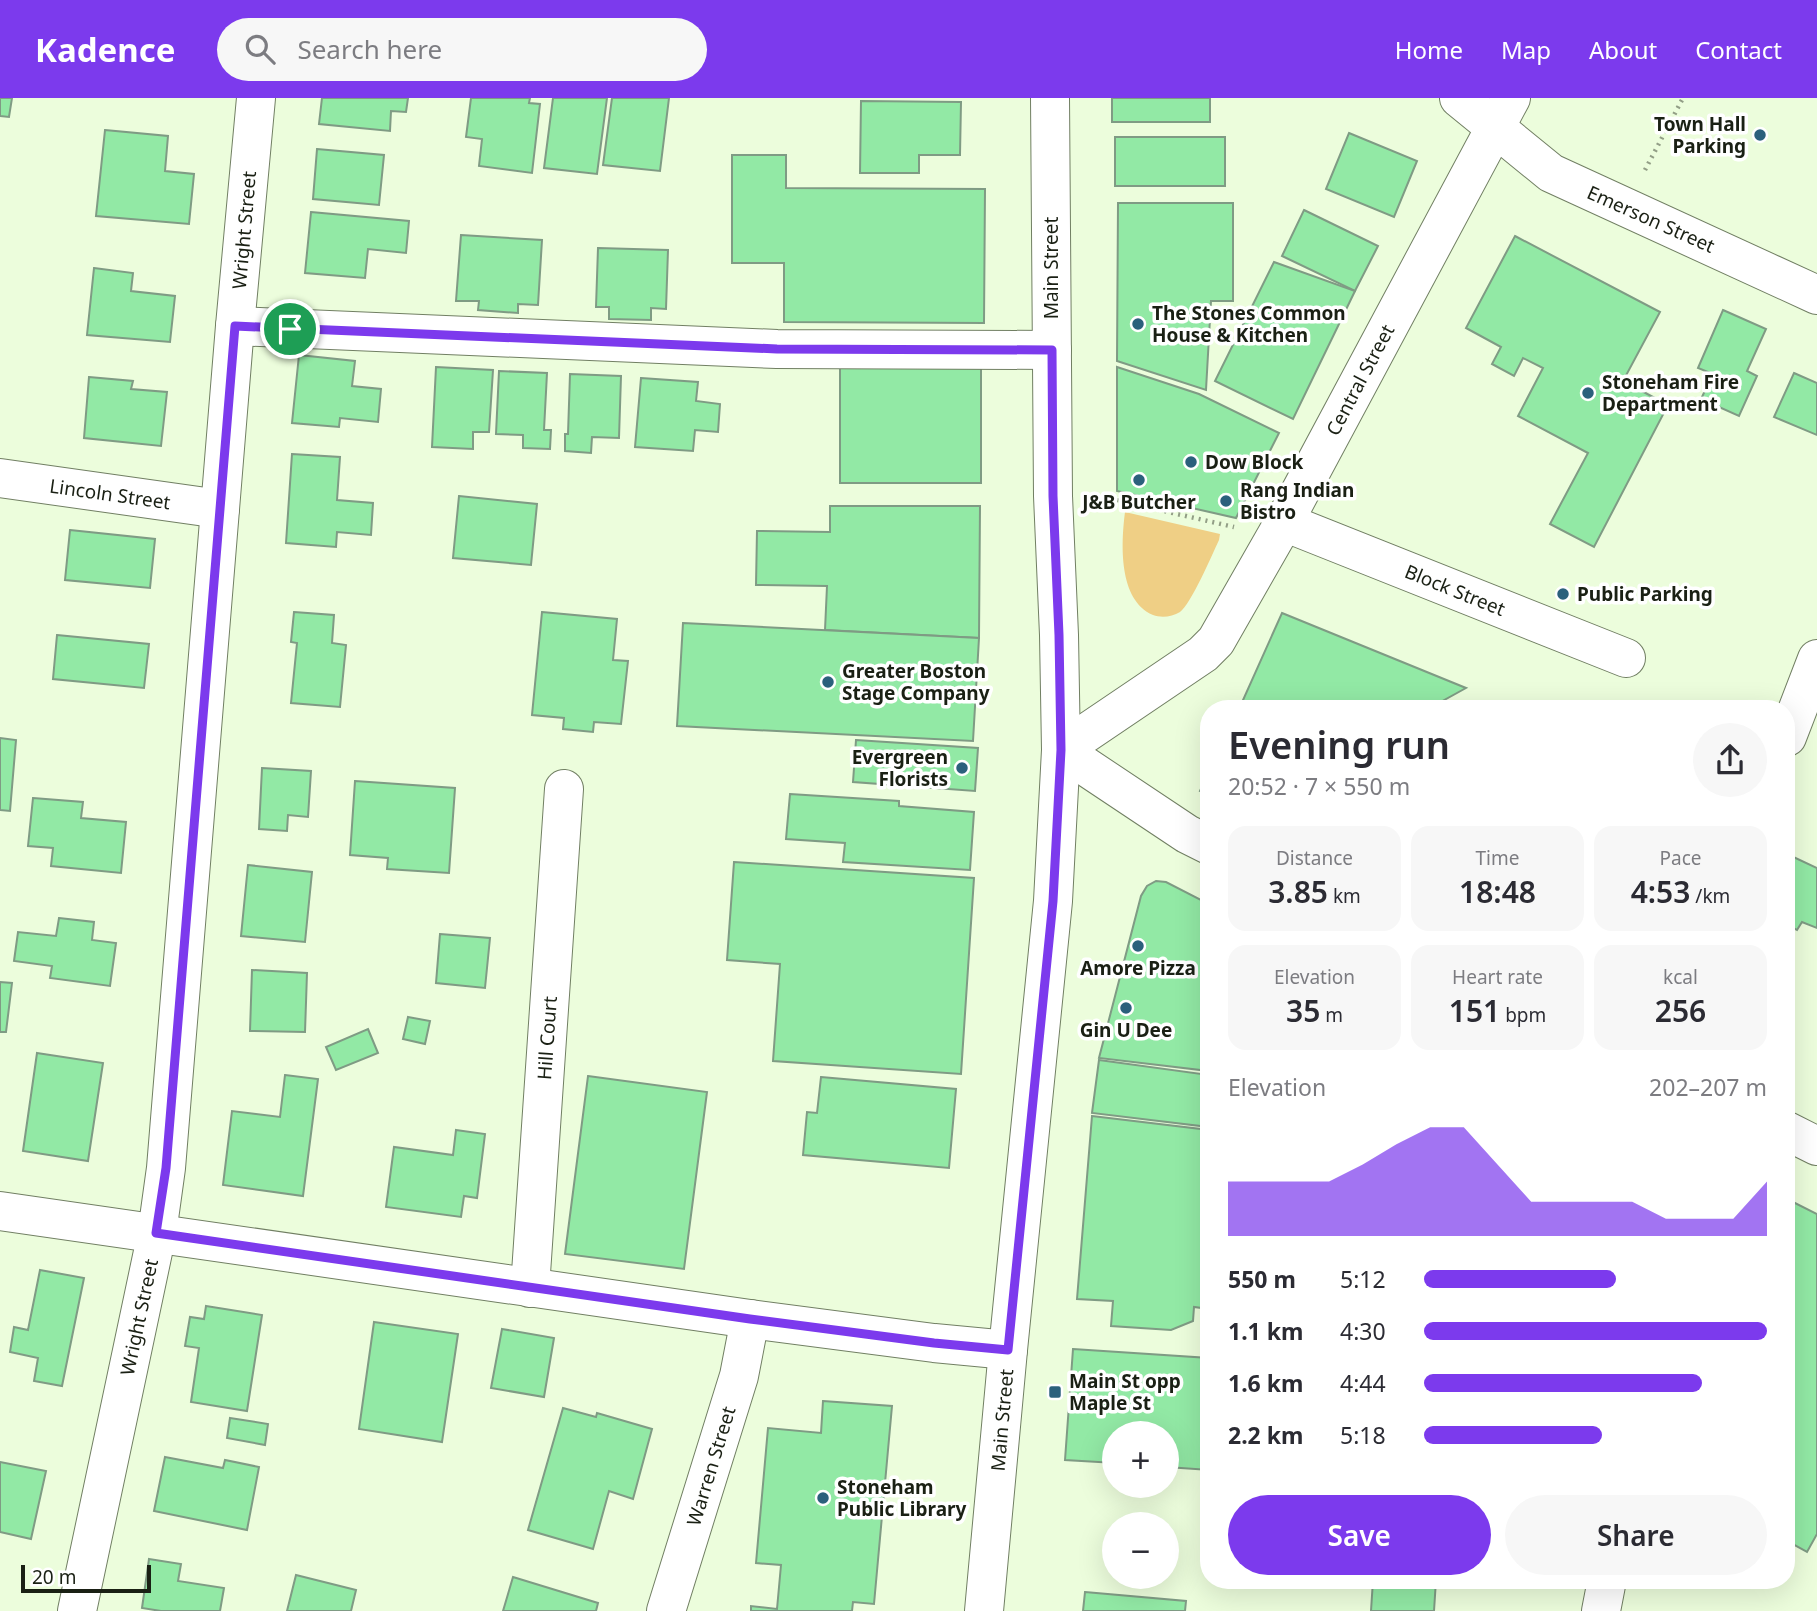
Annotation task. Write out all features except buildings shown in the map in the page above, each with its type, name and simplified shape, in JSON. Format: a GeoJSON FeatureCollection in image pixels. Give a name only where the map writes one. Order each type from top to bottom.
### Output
{"type":"FeatureCollection","features":[{"type":"Feature","properties":{"kind":"street","name":"Wright Street"},"geometry":{"type":"LineString","coordinates":[[77,1611],[156,1233],[167,1155],[256,98]]}},
{"type":"Feature","properties":{"kind":"street","name":"Main Street"},"geometry":{"type":"LineString","coordinates":[[984,1611],[1053,901],[1061,750],[1053,496],[1050,98]]}},
{"type":"Feature","properties":{"kind":"street","name":"Emerson Street"},"geometry":{"type":"LineString","coordinates":[[1459,98],[1503,113],[1551,173],[1817,295]]}},
{"type":"Feature","properties":{"kind":"street","name":"Central Street"},"geometry":{"type":"LineString","coordinates":[[1061,750],[1210,648],[1219,637],[1284,522],[1503,113]]}},
{"type":"Feature","properties":{"kind":"street"},"geometry":{"type":"LineString","coordinates":[[235,326],[777,349],[1052,350]]}},
{"type":"Feature","properties":{"kind":"street","name":"Lincoln Street"},"geometry":{"type":"LineString","coordinates":[[0,478],[220,509]]}},
{"type":"Feature","properties":{"kind":"street","name":"Block Street"},"geometry":{"type":"LineString","coordinates":[[1284,522],[1626,658]]}},
{"type":"Feature","properties":{"kind":"street"},"geometry":{"type":"LineString","coordinates":[[1795,716],[1817,659]]}},
{"type":"Feature","properties":{"kind":"street"},"geometry":{"type":"LineString","coordinates":[[1061,750],[1200,840]]}},
{"type":"Feature","properties":{"kind":"street","name":"Hill Court"},"geometry":{"type":"LineString","coordinates":[[530,1288],[564,789]]}},
{"type":"Feature","properties":{"kind":"street"},"geometry":{"type":"LineString","coordinates":[[1795,1135],[1817,1146]]}},
{"type":"Feature","properties":{"kind":"street"},"geometry":{"type":"LineString","coordinates":[[0,1212],[750,1319],[1008,1350]]}},
{"type":"Feature","properties":{"kind":"street","name":"Warren Street"},"geometry":{"type":"LineString","coordinates":[[666,1611],[738,1376],[750,1319]]}},
{"type":"Feature","properties":{"kind":"street"},"geometry":{"type":"LineString","coordinates":[[1601,1611],[1605,1589]]}},
{"type":"Feature","properties":{"kind":"path"},"geometry":{"type":"LineString","coordinates":[[1626,208],[1683,98]]}},
{"type":"Feature","properties":{"kind":"path"},"geometry":{"type":"LineString","coordinates":[[1053,496],[1107,498],[1233,527],[1284,522]]}},
{"type":"Feature","properties":{"kind":"shaded area"},"geometry":{"type":"Polygon","coordinates":[[[1125,512],[1220,534],[1195,590],[1185,607],[1177,614],[1166,617],[1153,615],[1142,608],[1133,597],[1124,570],[1125,512]]]}},
{"type":"Feature","properties":{"kind":"place","name":"Town Hall Parking"},"geometry":{"type":"Point","coordinates":[1760,135]}},
{"type":"Feature","properties":{"kind":"place","name":"The Stones Common House & Kitchen"},"geometry":{"type":"Point","coordinates":[1138,324]}},
{"type":"Feature","properties":{"kind":"place","name":"Stoneham Fire Department"},"geometry":{"type":"Point","coordinates":[1588,393]}},
{"type":"Feature","properties":{"kind":"place","name":"Dow Block"},"geometry":{"type":"Point","coordinates":[1191,462]}},
{"type":"Feature","properties":{"kind":"place","name":"J&B Butcher"},"geometry":{"type":"Point","coordinates":[1139,480]}},
{"type":"Feature","properties":{"kind":"place","name":"Rang Indian Bistro"},"geometry":{"type":"Point","coordinates":[1226,501]}},
{"type":"Feature","properties":{"kind":"place","name":"Public Parking"},"geometry":{"type":"Point","coordinates":[1563,594]}},
{"type":"Feature","properties":{"kind":"place","name":"Greater Boston Stage Company"},"geometry":{"type":"Point","coordinates":[828,682]}},
{"type":"Feature","properties":{"kind":"place","name":"Evergreen Florists"},"geometry":{"type":"Point","coordinates":[962,768]}},
{"type":"Feature","properties":{"kind":"place","name":"Amore Pizza"},"geometry":{"type":"Point","coordinates":[1138,946]}},
{"type":"Feature","properties":{"kind":"place","name":"Gin U Dee"},"geometry":{"type":"Point","coordinates":[1126,1008]}},
{"type":"Feature","properties":{"kind":"place","name":"Main St opp Maple St"},"geometry":{"type":"Point","coordinates":[1055,1392]}},
{"type":"Feature","properties":{"kind":"place","name":"Stoneham Public Library"},"geometry":{"type":"Point","coordinates":[823,1498]}},
{"type":"Feature","properties":{"kind":"route"},"geometry":{"type":"LineString","coordinates":[[235,326],[290,329],[777,349],[1052,350],[1053,496],[1061,750],[1053,901],[1008,1350],[750,1319],[156,1233],[166,1168],[235,326]]}}]}
